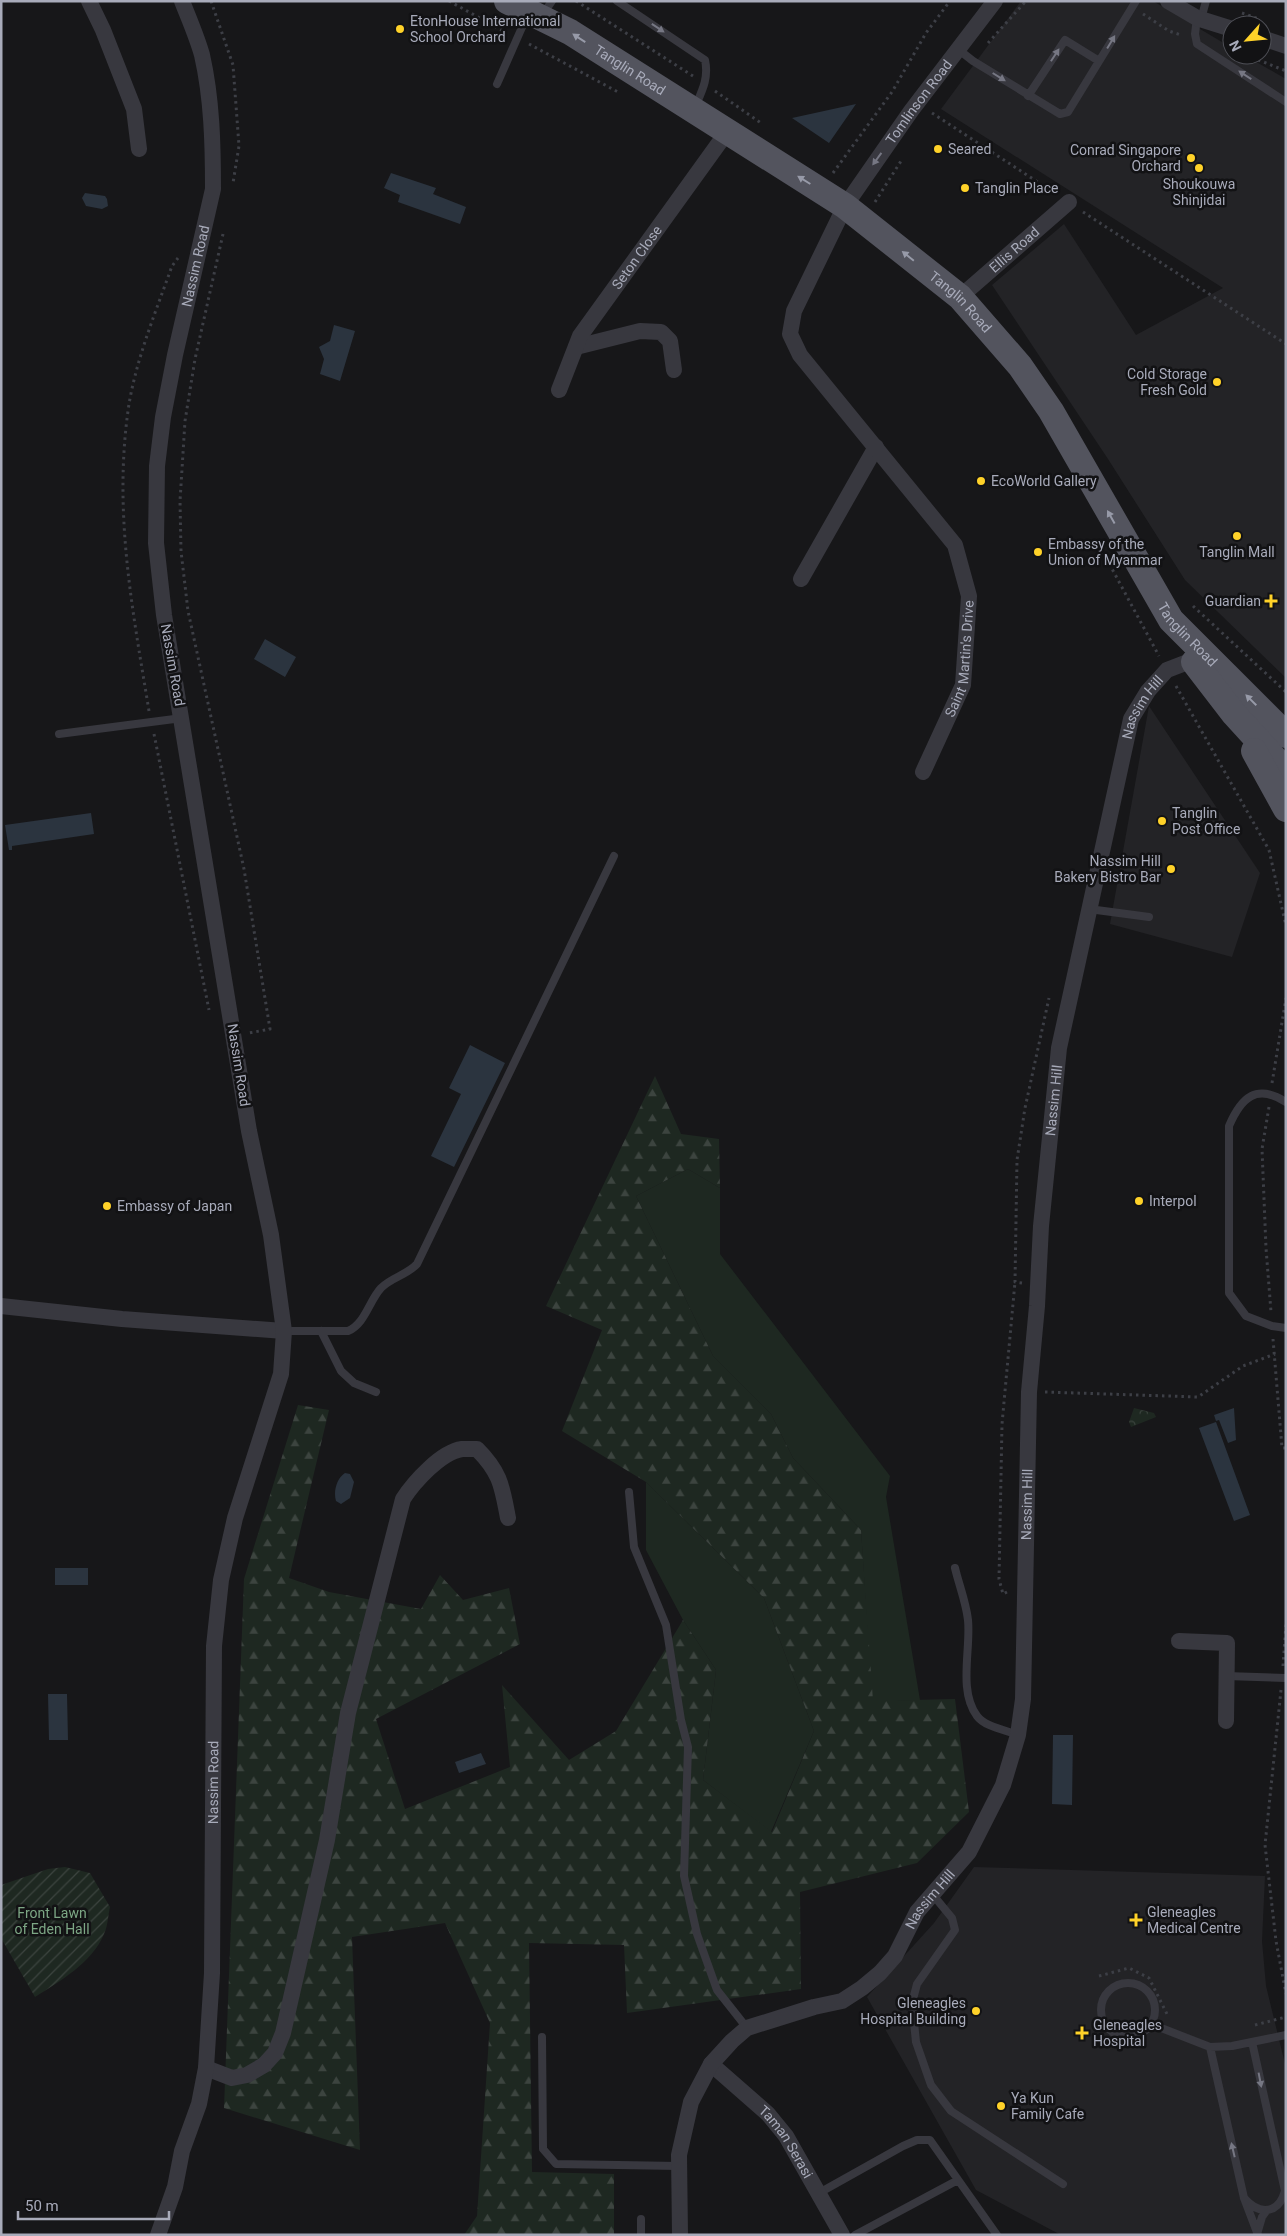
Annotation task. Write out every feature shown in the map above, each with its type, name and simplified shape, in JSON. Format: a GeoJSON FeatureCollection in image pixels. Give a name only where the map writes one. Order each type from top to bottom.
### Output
{"type":"FeatureCollection","features":[{"type":"Feature","properties":{"kind":"main road","name":"Tanglin Road"},"geometry":{"type":"LineString","coordinates":[[532,8],[845,206],[960,297],[1020,366],[1051,411],[1171,620],[1286,735]]}},
{"type":"Feature","properties":{"kind":"main road"},"geometry":{"type":"LineString","coordinates":[[1171,620],[1193,660],[1234,714],[1286,771]]}},
{"type":"Feature","properties":{"kind":"main road"},"geometry":{"type":"LineString","coordinates":[[1234,714],[1286,809]]}},
{"type":"Feature","properties":{"kind":"street"},"geometry":{"type":"LineString","coordinates":[[90,1],[134,109],[140,149]]}},
{"type":"Feature","properties":{"kind":"street","name":"Nassim Road"},"geometry":{"type":"LineString","coordinates":[[158,2235],[174,2187],[182,2151],[199,2104],[206,2068],[212,1973],[214,1646],[221,1580],[235,1518],[281,1374],[284,1332],[271,1235],[250,1131],[164,615],[156,543],[156,466],[163,418],[175,355],[213,189],[213,155],[202,54],[182,1]]}},
{"type":"Feature","properties":{"kind":"street","name":"Tomlinson Road"},"geometry":{"type":"LineString","coordinates":[[845,206],[911,111],[995,1]]}},
{"type":"Feature","properties":{"kind":"street"},"geometry":{"type":"LineString","coordinates":[[1168,1],[1199,19],[1222,26]]}},
{"type":"Feature","properties":{"kind":"street"},"geometry":{"type":"LineString","coordinates":[[1272,41],[1286,46]]}},
{"type":"Feature","properties":{"kind":"street","name":"Seton Close"},"geometry":{"type":"LineString","coordinates":[[559,390],[580,336],[727,132]]}},
{"type":"Feature","properties":{"kind":"street","name":"Ellis Road"},"geometry":{"type":"LineString","coordinates":[[960,297],[1069,202]]}},
{"type":"Feature","properties":{"kind":"street","name":"Saint Martin's Drive"},"geometry":{"type":"LineString","coordinates":[[845,206],[794,311],[790,334],[800,355],[955,545],[969,596],[963,685],[923,772]]}},
{"type":"Feature","properties":{"kind":"street"},"geometry":{"type":"LineString","coordinates":[[576,347],[640,331],[661,332],[670,341],[674,370]]}},
{"type":"Feature","properties":{"kind":"street"},"geometry":{"type":"LineString","coordinates":[[801,579],[876,447]]}},
{"type":"Feature","properties":{"kind":"street","name":"Nassim Hill"},"geometry":{"type":"LineString","coordinates":[[680,2235],[679,2155],[684,2127],[691,2102],[711,2064],[732,2040],[747,2028],[814,2007],[842,2001],[862,1988],[895,1956],[917,1912],[969,1852],[1003,1785],[1018,1735],[1023,1699],[1029,1392],[1037,1306],[1041,1226],[1059,1048],[1131,719],[1148,691],[1167,670],[1193,660]]}},
{"type":"Feature","properties":{"kind":"street"},"geometry":{"type":"LineString","coordinates":[[1,1306],[122,1319],[284,1332]]}},
{"type":"Feature","properties":{"kind":"street"},"geometry":{"type":"LineString","coordinates":[[206,2068],[232,2078],[247,2075],[264,2065],[275,2054],[283,2033],[327,1840],[348,1713],[381,1588],[398,1512],[403,1499],[414,1483],[443,1458],[460,1450],[478,1449],[490,1462],[500,1478],[508,1518]]}},
{"type":"Feature","properties":{"kind":"street"},"geometry":{"type":"LineString","coordinates":[[1179,1641],[1227,1643],[1226,1720]]}},
{"type":"Feature","properties":{"kind":"street","name":"Taman Serasi"},"geometry":{"type":"LineString","coordinates":[[711,2064],[768,2114],[786,2136],[842,2235]]}},
{"type":"Feature","properties":{"kind":"lane"},"geometry":{"type":"LineString","coordinates":[[617,1],[705,60],[707,69],[705,84],[694,111]]}},
{"type":"Feature","properties":{"kind":"lane"},"geometry":{"type":"LineString","coordinates":[[1206,1],[1195,34],[1198,44],[1286,102]]}},
{"type":"Feature","properties":{"kind":"lane"},"geometry":{"type":"LineString","coordinates":[[959,50],[1028,96],[1060,114],[1068,112],[1134,4]]}},
{"type":"Feature","properties":{"kind":"lane"},"geometry":{"type":"LineString","coordinates":[[497,84],[532,8]]}},
{"type":"Feature","properties":{"kind":"lane"},"geometry":{"type":"LineString","coordinates":[[1028,96],[1065,40],[1099,61]]}},
{"type":"Feature","properties":{"kind":"lane"},"geometry":{"type":"LineString","coordinates":[[59,734],[182,718]]}},
{"type":"Feature","properties":{"kind":"lane"},"geometry":{"type":"LineString","coordinates":[[284,1332],[353,1329],[363,1318],[368,1305],[381,1288],[395,1277],[410,1271],[417,1264],[614,856]]}},
{"type":"Feature","properties":{"kind":"lane"},"geometry":{"type":"LineString","coordinates":[[1089,910],[1149,917]]}},
{"type":"Feature","properties":{"kind":"lane"},"geometry":{"type":"LineString","coordinates":[[1286,1102],[1271,1094],[1250,1096],[1237,1107],[1229,1126],[1229,1293],[1246,1316],[1272,1326],[1286,1328]]}},
{"type":"Feature","properties":{"kind":"lane"},"geometry":{"type":"LineString","coordinates":[[320,1331],[341,1371],[354,1383],[376,1392]]}},
{"type":"Feature","properties":{"kind":"lane"},"geometry":{"type":"LineString","coordinates":[[629,1492],[634,1547],[666,1624],[681,1720],[688,1747],[684,1876],[696,1934],[717,1990],[747,2028]]}},
{"type":"Feature","properties":{"kind":"lane"},"geometry":{"type":"LineString","coordinates":[[955,1568],[968,1621],[968,1696],[973,1711],[978,1718],[985,1722],[1018,1735]]}},
{"type":"Feature","properties":{"kind":"lane"},"geometry":{"type":"LineString","coordinates":[[1226,1676],[1284,1678]]}},
{"type":"Feature","properties":{"kind":"lane"},"geometry":{"type":"LineString","coordinates":[[933,1894],[952,1918],[954,1930],[918,1984],[912,2004],[916,2042],[931,2085],[951,2111],[1064,2184]]}},
{"type":"Feature","properties":{"kind":"lane"},"geometry":{"type":"LineString","coordinates":[[1122,1983],[1133,1983],[1143,1987],[1150,1994],[1154,2004],[1154,2015],[1151,2024],[1143,2032],[1133,2036],[1123,2036],[1113,2032],[1105,2024],[1101,2015],[1101,2004],[1105,1994],[1112,1987],[1122,1983]]}},
{"type":"Feature","properties":{"kind":"lane"},"geometry":{"type":"LineString","coordinates":[[1151,2024],[1210,2047],[1220,2048],[1286,2035]]}},
{"type":"Feature","properties":{"kind":"lane"},"geometry":{"type":"LineString","coordinates":[[542,2037],[543,2149],[548,2158],[556,2164],[679,2166]]}},
{"type":"Feature","properties":{"kind":"lane"},"geometry":{"type":"LineString","coordinates":[[1252,2042],[1285,2191],[1282,2200],[1275,2207],[1267,2210],[1262,2217],[1258,2234]]}},
{"type":"Feature","properties":{"kind":"lane"},"geometry":{"type":"LineString","coordinates":[[1210,2047],[1244,2198],[1258,2234]]}},
{"type":"Feature","properties":{"kind":"lane"},"geometry":{"type":"LineString","coordinates":[[819,2193],[916,2140],[930,2140],[997,2235]]}},
{"type":"Feature","properties":{"kind":"lane"},"geometry":{"type":"LineString","coordinates":[[855,2235],[958,2180]]}},
{"type":"Feature","properties":{"kind":"lane"},"geometry":{"type":"LineString","coordinates":[[1244,2198],[1251,2206],[1267,2210]]}},
{"type":"Feature","properties":{"kind":"lane"},"geometry":{"type":"LineString","coordinates":[[641,2219],[641,2235]]}},
{"type":"Feature","properties":{"kind":"path"},"geometry":{"type":"LineString","coordinates":[[211,1],[233,65],[240,146]]}},
{"type":"Feature","properties":{"kind":"path"},"geometry":{"type":"LineString","coordinates":[[449,1],[622,94]]}},
{"type":"Feature","properties":{"kind":"path"},"geometry":{"type":"LineString","coordinates":[[833,174],[892,92],[926,33],[950,1]]}},
{"type":"Feature","properties":{"kind":"path"},"geometry":{"type":"LineString","coordinates":[[973,61],[1026,1]]}},
{"type":"Feature","properties":{"kind":"path"},"geometry":{"type":"LineString","coordinates":[[1134,4],[1169,30],[1197,41]]}},
{"type":"Feature","properties":{"kind":"path"},"geometry":{"type":"LineString","coordinates":[[1271,65],[1286,71]]}},
{"type":"Feature","properties":{"kind":"path"},"geometry":{"type":"LineString","coordinates":[[928,118],[938,106]]}},
{"type":"Feature","properties":{"kind":"path"},"geometry":{"type":"LineString","coordinates":[[932,113],[1286,344]]}},
{"type":"Feature","properties":{"kind":"path"},"geometry":{"type":"LineString","coordinates":[[875,204],[904,155]]}},
{"type":"Feature","properties":{"kind":"path"},"geometry":{"type":"LineString","coordinates":[[219,255],[195,359],[185,421],[180,501],[181,551],[188,611],[244,869],[270,1029],[234,1036]]}},
{"type":"Feature","properties":{"kind":"path"},"geometry":{"type":"LineString","coordinates":[[1092,532],[1268,850],[1286,926]]}},
{"type":"Feature","properties":{"kind":"path"},"geometry":{"type":"LineString","coordinates":[[1286,998],[1262,1149],[1266,1248],[1274,1354],[1282,1448],[1286,1448]]}},
{"type":"Feature","properties":{"kind":"path"},"geometry":{"type":"LineString","coordinates":[[1015,1282],[1002,1424],[1000,1578],[1003,1594],[1026,1586]]}},
{"type":"Feature","properties":{"kind":"path"},"geometry":{"type":"LineString","coordinates":[[1029,1392],[1198,1397],[1243,1366],[1274,1354]]}},
{"type":"Feature","properties":{"kind":"path"},"geometry":{"type":"LineString","coordinates":[[1286,1624],[1284,1678],[1265,1845],[1276,1941],[1286,1994]]}},
{"type":"Feature","properties":{"kind":"path"},"geometry":{"type":"LineString","coordinates":[[1098,1976],[1129,1968],[1149,1978],[1168,2015],[1175,2019]]}},
{"type":"Feature","properties":{"kind":"path"},"geometry":{"type":"LineString","coordinates":[[1252,2026],[1286,2017]]}},
{"type":"Feature","properties":{"kind":"shaded area"},"geometry":{"type":"Polygon","coordinates":[[[1021,1],[1153,1],[1222,42],[1222,65],[1262,65],[1286,79],[1286,678],[1185,580],[1108,459],[992,285],[1064,224],[1136,335],[1223,288],[941,109],[1021,1]]]}},
{"type":"Feature","properties":{"kind":"shaded area"},"geometry":{"type":"Polygon","coordinates":[[[1149,706],[1260,873],[1232,957],[1110,924],[1149,706]]]}},
{"type":"Feature","properties":{"kind":"shaded area","name":"Gleneagles Hospital"},"geometry":{"type":"Polygon","coordinates":[[[974,1867],[1265,1876],[1262,1941],[1266,1986],[1286,2068],[1286,2235],[1061,2235],[976,2190],[867,1997],[934,1923],[974,1867]]]}},
{"type":"Feature","properties":{"kind":"green space"},"geometry":{"type":"Polygon","coordinates":[[[655,1076],[681,1134],[719,1139],[720,1188],[688,1169],[636,1196],[713,1356],[771,1414],[793,1458],[861,1530],[873,1701],[955,1699],[969,1812],[917,1863],[800,1892],[801,1989],[627,2013],[624,1945],[529,1943],[532,2172],[614,2174],[614,2235],[464,2235],[477,2216],[490,2023],[445,1923],[352,1937],[360,2150],[224,2108],[244,1579],[298,1405],[329,1410],[289,1578],[329,1592],[421,1609],[440,1575],[463,1600],[509,1588],[520,1644],[376,1719],[405,1809],[510,1767],[502,1685],[569,1760],[616,1731],[683,1620],[716,1670],[703,1780],[772,1832],[814,1731],[764,1598],[646,1482],[562,1431],[602,1330],[546,1306],[655,1076]]]}},
{"type":"Feature","properties":{"kind":"green space"},"geometry":{"type":"Polygon","coordinates":[[[688,1169],[720,1188],[720,1254],[890,1476],[886,1497],[920,1700],[872,1702],[861,1530],[793,1458],[771,1414],[713,1356],[636,1196],[688,1169]]]}},
{"type":"Feature","properties":{"kind":"green space"},"geometry":{"type":"Polygon","coordinates":[[[1134,1408],[1154,1413],[1156,1417],[1131,1427],[1129,1422],[1134,1408]]]}},
{"type":"Feature","properties":{"kind":"green space"},"geometry":{"type":"Polygon","coordinates":[[[646,1482],[764,1598],[814,1731],[771,1832],[703,1780],[716,1670],[683,1620],[646,1550],[646,1482]]]}},
{"type":"Feature","properties":{"kind":"green space","name":"Front Lawn of Eden Hall"},"geometry":{"type":"Polygon","coordinates":[[[65,1867],[90,1873],[110,1907],[106,1928],[92,1954],[65,1978],[35,1997],[1,1938],[1,1885],[48,1869],[65,1867]]]}},
{"type":"Feature","properties":{"kind":"water"},"geometry":{"type":"Polygon","coordinates":[[[856,104],[829,143],[792,118],[856,104]]]}},
{"type":"Feature","properties":{"kind":"water"},"geometry":{"type":"Polygon","coordinates":[[[391,173],[436,188],[433,194],[466,207],[460,224],[398,202],[400,195],[384,188],[391,173]]]}},
{"type":"Feature","properties":{"kind":"water"},"geometry":{"type":"Polygon","coordinates":[[[85,193],[105,196],[108,206],[102,209],[86,206],[82,198],[85,193]]]}},
{"type":"Feature","properties":{"kind":"water"},"geometry":{"type":"Polygon","coordinates":[[[334,325],[355,331],[340,381],[320,374],[324,359],[319,347],[330,341],[334,325]]]}},
{"type":"Feature","properties":{"kind":"water"},"geometry":{"type":"Polygon","coordinates":[[[265,639],[296,657],[285,677],[254,659],[265,639]]]}},
{"type":"Feature","properties":{"kind":"water"},"geometry":{"type":"Polygon","coordinates":[[[91,813],[94,834],[12,846],[12,850],[9,850],[5,825],[91,813]]]}},
{"type":"Feature","properties":{"kind":"water"},"geometry":{"type":"Polygon","coordinates":[[[470,1045],[505,1063],[454,1167],[431,1156],[461,1094],[449,1088],[470,1045]]]}},
{"type":"Feature","properties":{"kind":"water"},"geometry":{"type":"Polygon","coordinates":[[[1234,1408],[1236,1440],[1228,1443],[1219,1420],[1216,1421],[1214,1415],[1234,1408]]]}},
{"type":"Feature","properties":{"kind":"water"},"geometry":{"type":"Polygon","coordinates":[[[1216,1422],[1250,1515],[1234,1521],[1199,1428],[1216,1422]]]}},
{"type":"Feature","properties":{"kind":"water"},"geometry":{"type":"Polygon","coordinates":[[[345,1473],[350,1474],[354,1482],[350,1498],[341,1504],[336,1501],[335,1489],[338,1481],[345,1473]]]}},
{"type":"Feature","properties":{"kind":"water"},"geometry":{"type":"Polygon","coordinates":[[[55,1568],[88,1568],[88,1585],[55,1585],[55,1568]]]}},
{"type":"Feature","properties":{"kind":"water"},"geometry":{"type":"Polygon","coordinates":[[[48,1694],[67,1694],[68,1740],[49,1740],[48,1694]]]}},
{"type":"Feature","properties":{"kind":"water"},"geometry":{"type":"Polygon","coordinates":[[[1053,1735],[1073,1735],[1072,1805],[1052,1804],[1053,1735]]]}},
{"type":"Feature","properties":{"kind":"water"},"geometry":{"type":"Polygon","coordinates":[[[481,1753],[486,1764],[459,1773],[455,1762],[481,1753]]]}},
{"type":"Feature","properties":{"kind":"place","name":"EtonHouse International School Orchard"},"geometry":{"type":"Point","coordinates":[400,29]}},
{"type":"Feature","properties":{"kind":"place","name":"Seared"},"geometry":{"type":"Point","coordinates":[938,149]}},
{"type":"Feature","properties":{"kind":"place","name":"Conrad Singapore Orchard"},"geometry":{"type":"Point","coordinates":[1191,158]}},
{"type":"Feature","properties":{"kind":"place","name":"Shoukouwa Shinjidai"},"geometry":{"type":"Point","coordinates":[1199,168]}},
{"type":"Feature","properties":{"kind":"place","name":"Tanglin Place"},"geometry":{"type":"Point","coordinates":[965,188]}},
{"type":"Feature","properties":{"kind":"place","name":"Cold Storage Fresh Gold"},"geometry":{"type":"Point","coordinates":[1217,382]}},
{"type":"Feature","properties":{"kind":"place","name":"EcoWorld Gallery"},"geometry":{"type":"Point","coordinates":[981,481]}},
{"type":"Feature","properties":{"kind":"place","name":"Tanglin Mall"},"geometry":{"type":"Point","coordinates":[1237,536]}},
{"type":"Feature","properties":{"kind":"place","name":"Embassy of the Union of Myanmar"},"geometry":{"type":"Point","coordinates":[1038,552]}},
{"type":"Feature","properties":{"kind":"place","name":"Guardian"},"geometry":{"type":"Point","coordinates":[1271,601]}},
{"type":"Feature","properties":{"kind":"place","name":"Tanglin Post Office"},"geometry":{"type":"Point","coordinates":[1162,821]}},
{"type":"Feature","properties":{"kind":"place","name":"Nassim Hill Bakery Bistro Bar"},"geometry":{"type":"Point","coordinates":[1171,869]}},
{"type":"Feature","properties":{"kind":"place","name":"Interpol"},"geometry":{"type":"Point","coordinates":[1139,1201]}},
{"type":"Feature","properties":{"kind":"place","name":"Embassy of Japan"},"geometry":{"type":"Point","coordinates":[107,1206]}},
{"type":"Feature","properties":{"kind":"place","name":"Gleneagles Medical Centre"},"geometry":{"type":"Point","coordinates":[1136,1920]}},
{"type":"Feature","properties":{"kind":"place","name":"Gleneagles Hospital Building"},"geometry":{"type":"Point","coordinates":[976,2011]}},
{"type":"Feature","properties":{"kind":"place","name":"Gleneagles Hospital"},"geometry":{"type":"Point","coordinates":[1082,2033]}},
{"type":"Feature","properties":{"kind":"place","name":"Ya Kun Family Cafe"},"geometry":{"type":"Point","coordinates":[1001,2106]}}]}
